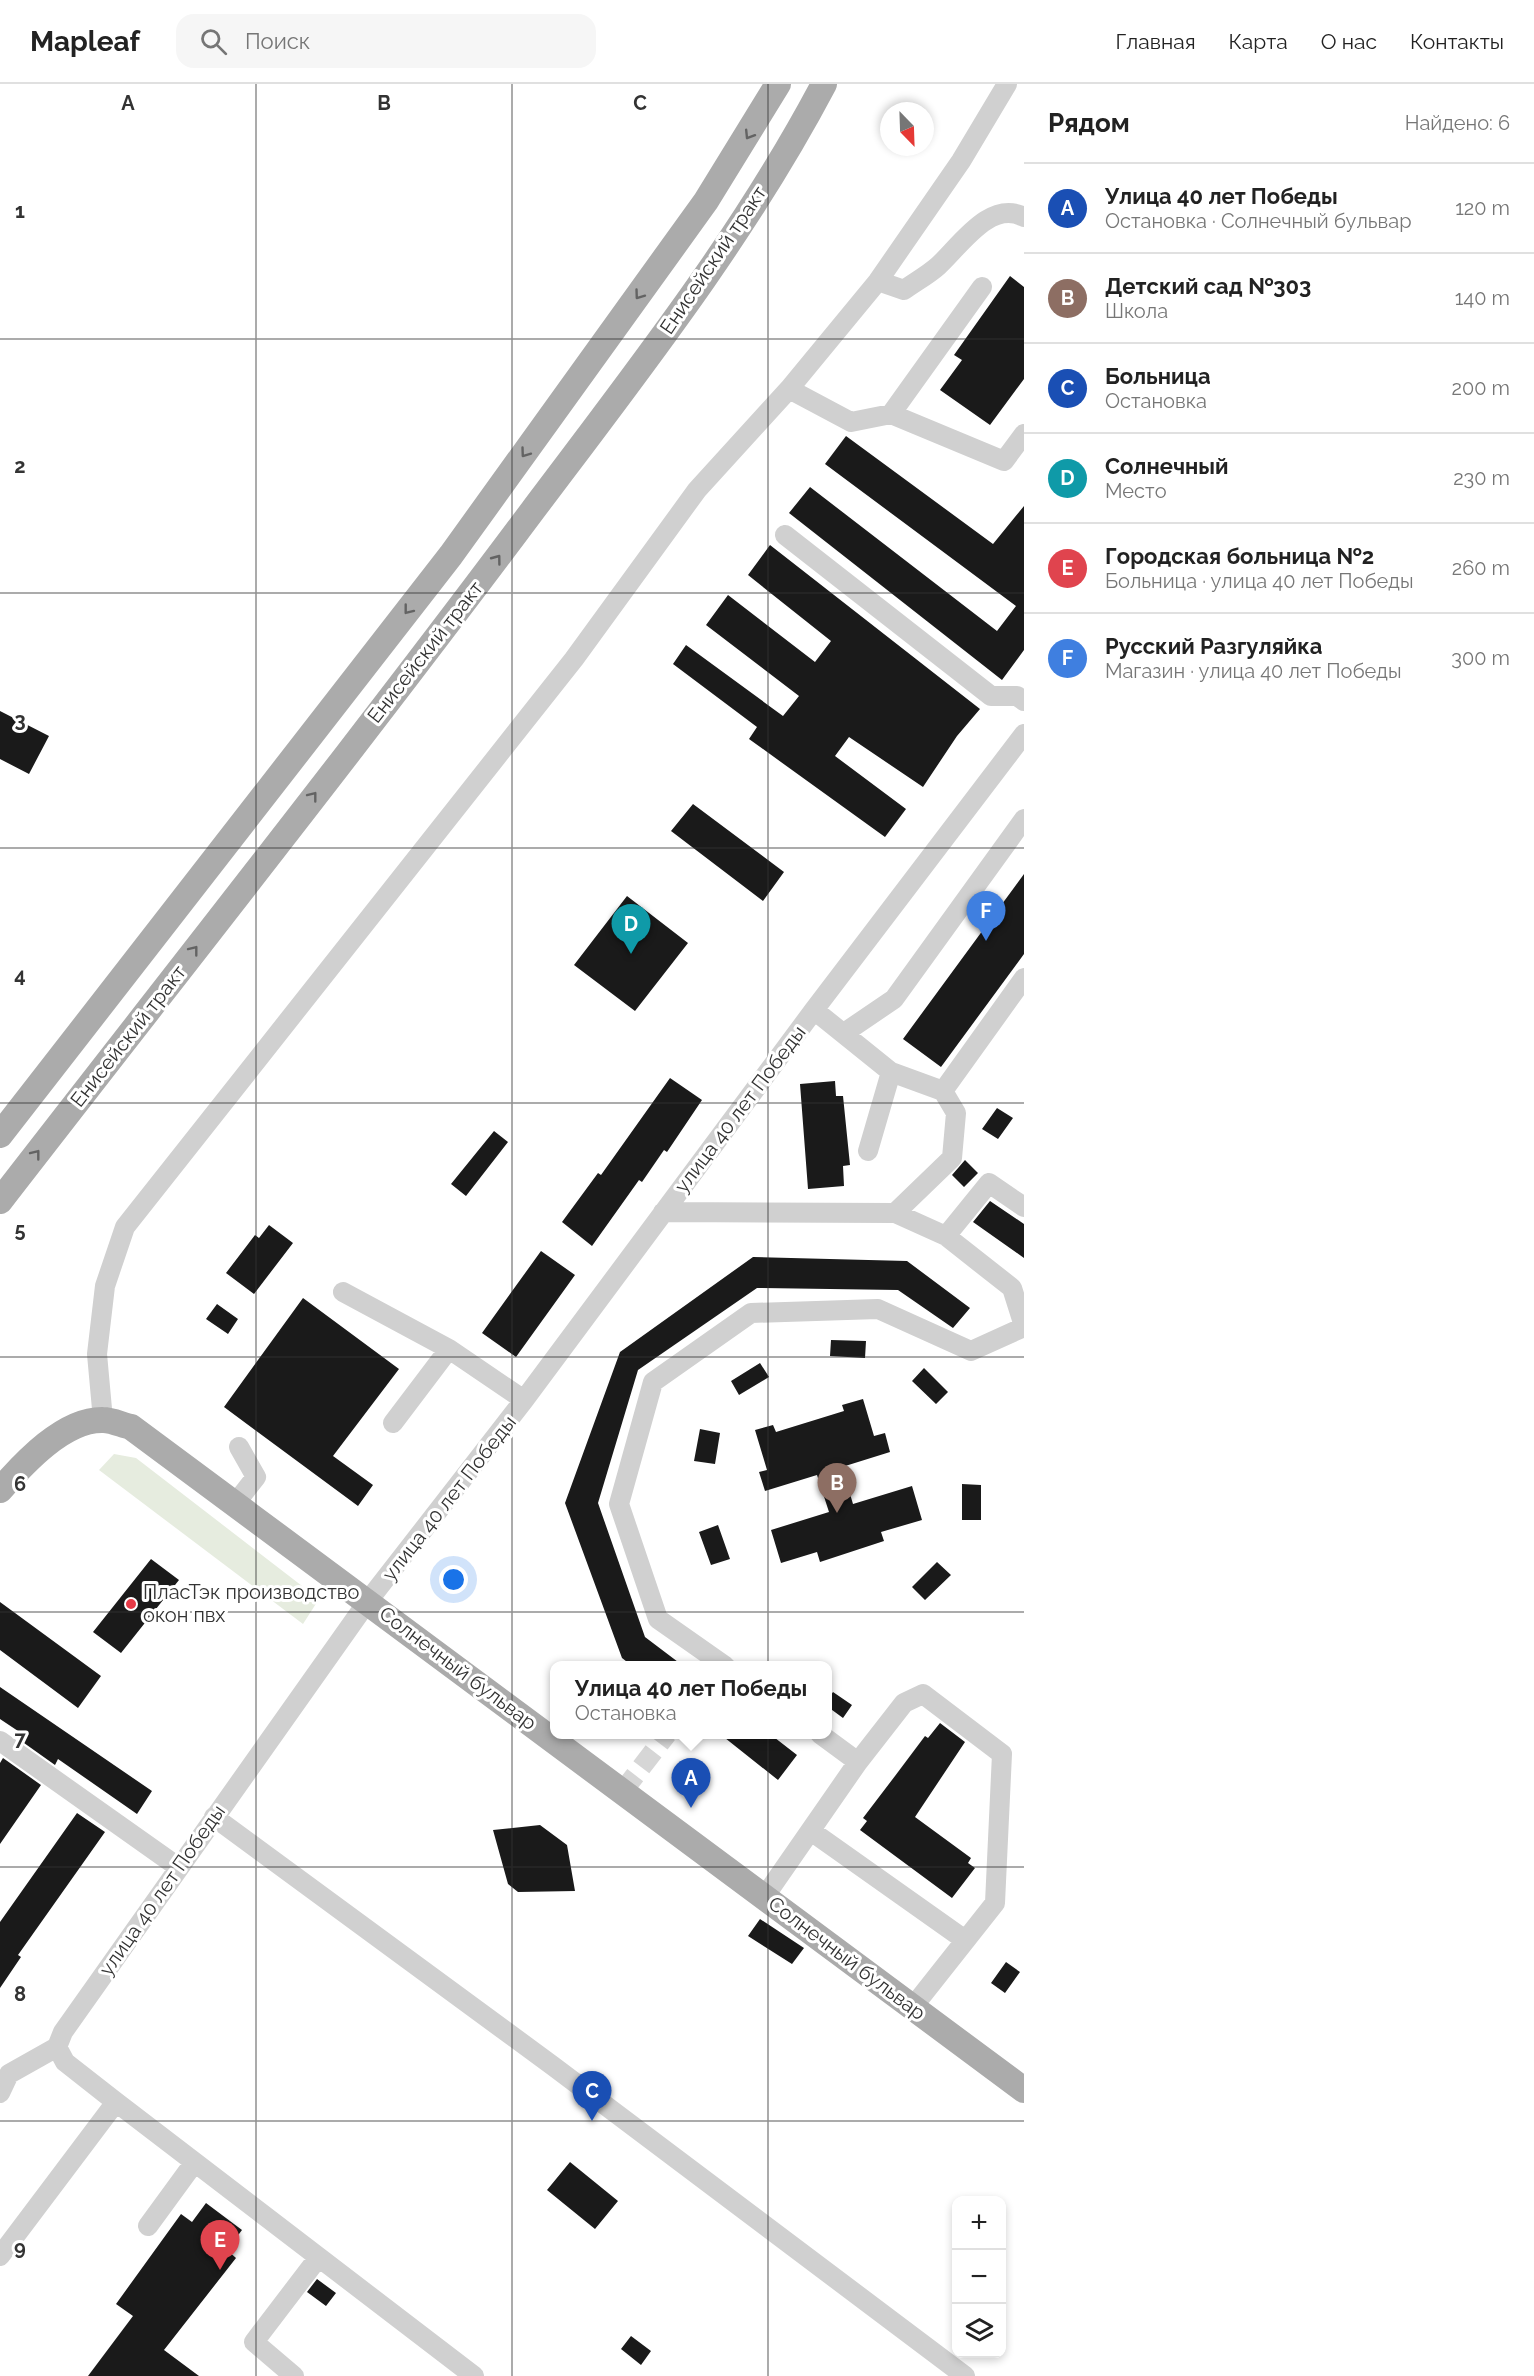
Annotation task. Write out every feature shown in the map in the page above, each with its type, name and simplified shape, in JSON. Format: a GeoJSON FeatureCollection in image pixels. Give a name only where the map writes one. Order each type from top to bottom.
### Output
{"type":"FeatureCollection","features":[{"type":"Feature","properties":{"kind":"main road","name":"Енисейский тракт"},"geometry":{"type":"LineString","coordinates":[[0,1135],[451,555],[706,201],[778,84]]}},
{"type":"Feature","properties":{"kind":"main road","name":"Енисейский тракт"},"geometry":{"type":"LineString","coordinates":[[0,1201],[482,579],[642,364],[737,231],[824,84]]}},
{"type":"Feature","properties":{"kind":"main road","name":"Солнечный бульвар"},"geometry":{"type":"LineString","coordinates":[[0,1490],[26,1460],[64,1431],[103,1420],[131,1426],[550,1736]]}},
{"type":"Feature","properties":{"kind":"main road","name":"Солнечный бульвар"},"geometry":{"type":"LineString","coordinates":[[554,1739],[1024,2090]]}},
{"type":"Feature","properties":{"kind":"street"},"geometry":{"type":"LineString","coordinates":[[103,1420],[96,1354],[105,1286],[125,1227],[574,659],[697,490],[789,389],[878,281],[961,161],[1006,84]]}},
{"type":"Feature","properties":{"kind":"street"},"geometry":{"type":"LineString","coordinates":[[878,281],[904,290],[937,267],[987,219],[1015,212],[1024,217]]}},
{"type":"Feature","properties":{"kind":"street"},"geometry":{"type":"LineString","coordinates":[[891,414],[982,287]]}},
{"type":"Feature","properties":{"kind":"street"},"geometry":{"type":"LineString","coordinates":[[789,389],[852,422],[891,414],[1004,461],[1024,434]]}},
{"type":"Feature","properties":{"kind":"street"},"geometry":{"type":"LineString","coordinates":[[785,536],[991,696],[1017,696],[1024,701]]}},
{"type":"Feature","properties":{"kind":"street","name":"улица 40 лет Победы"},"geometry":{"type":"LineString","coordinates":[[57,2047],[63,2032],[368,1601],[524,1400],[814,1010],[1022,745]]}},
{"type":"Feature","properties":{"kind":"street"},"geometry":{"type":"LineString","coordinates":[[844,1033],[894,999],[1024,819]]}},
{"type":"Feature","properties":{"kind":"street"},"geometry":{"type":"LineString","coordinates":[[943,1091],[1024,978]]}},
{"type":"Feature","properties":{"kind":"street"},"geometry":{"type":"LineString","coordinates":[[814,1010],[891,1072],[943,1091],[956,1113],[952,1158],[895,1213]]}},
{"type":"Feature","properties":{"kind":"street"},"geometry":{"type":"LineString","coordinates":[[868,1151],[891,1072]]}},
{"type":"Feature","properties":{"kind":"street"},"geometry":{"type":"LineString","coordinates":[[946,1236],[989,1183],[1024,1207]]}},
{"type":"Feature","properties":{"kind":"street"},"geometry":{"type":"LineString","coordinates":[[663,1212],[895,1213],[946,1236],[1012,1288],[1024,1326],[971,1351],[878,1309],[750,1313],[653,1382],[619,1504],[658,1619],[718,1661]]}},
{"type":"Feature","properties":{"kind":"street"},"geometry":{"type":"LineString","coordinates":[[343,1292],[449,1349],[524,1400]]}},
{"type":"Feature","properties":{"kind":"street"},"geometry":{"type":"LineString","coordinates":[[393,1424],[449,1349]]}},
{"type":"Feature","properties":{"kind":"street"},"geometry":{"type":"LineString","coordinates":[[235,1504],[256,1478],[239,1447]]}},
{"type":"Feature","properties":{"kind":"street"},"geometry":{"type":"LineString","coordinates":[[765,1896],[858,1762],[904,1703],[923,1694],[1002,1754],[995,1903],[912,2008]]}},
{"type":"Feature","properties":{"kind":"street"},"geometry":{"type":"LineString","coordinates":[[827,1739],[858,1762]]}},
{"type":"Feature","properties":{"kind":"street"},"geometry":{"type":"LineString","coordinates":[[0,1741],[178,1868]]}},
{"type":"Feature","properties":{"kind":"street"},"geometry":{"type":"LineString","coordinates":[[213,1817],[553,2066],[965,2376]]}},
{"type":"Feature","properties":{"kind":"street"},"geometry":{"type":"LineString","coordinates":[[811,1831],[965,1940]]}},
{"type":"Feature","properties":{"kind":"street"},"geometry":{"type":"LineString","coordinates":[[0,2093],[9,2074],[57,2047],[65,2062],[474,2376]]}},
{"type":"Feature","properties":{"kind":"street"},"geometry":{"type":"LineString","coordinates":[[0,2256],[116,2102]]}},
{"type":"Feature","properties":{"kind":"street"},"geometry":{"type":"LineString","coordinates":[[148,2226],[194,2163]]}},
{"type":"Feature","properties":{"kind":"street"},"geometry":{"type":"LineString","coordinates":[[294,2376],[254,2342],[318,2258]]}},
{"type":"Feature","properties":{"kind":"shaded area"},"geometry":{"type":"Polygon","coordinates":[[[114,1454],[136,1458],[319,1599],[303,1624],[99,1470],[114,1454]]]}},
{"type":"Feature","properties":{"kind":"building"},"geometry":{"type":"Polygon","coordinates":[[[1010,276],[1024,287],[1024,379],[990,425],[940,390],[962,360],[954,355],[1010,276]]]}},
{"type":"Feature","properties":{"kind":"building"},"geometry":{"type":"Polygon","coordinates":[[[846,436],[993,544],[1024,506],[1024,650],[1002,680],[789,513],[810,487],[997,631],[1016,606],[825,464],[846,436]]]}},
{"type":"Feature","properties":{"kind":"building"},"geometry":{"type":"Polygon","coordinates":[[[770,545],[980,709],[957,736],[923,787],[849,737],[835,756],[906,809],[885,837],[749,739],[757,727],[673,664],[686,645],[783,716],[799,696],[706,625],[728,595],[815,662],[831,641],[748,575],[770,545]]]}},
{"type":"Feature","properties":{"kind":"building"},"geometry":{"type":"Polygon","coordinates":[[[0,711],[49,736],[29,774],[0,759],[0,711]]]}},
{"type":"Feature","properties":{"kind":"building"},"geometry":{"type":"Polygon","coordinates":[[[693,804],[784,872],[763,901],[671,831],[693,804]]]}},
{"type":"Feature","properties":{"kind":"building"},"geometry":{"type":"Polygon","coordinates":[[[1024,874],[1024,954],[941,1067],[903,1039],[1024,874]]]}},
{"type":"Feature","properties":{"kind":"building"},"geometry":{"type":"Polygon","coordinates":[[[627,896],[688,943],[635,1011],[574,965],[627,896]]]}},
{"type":"Feature","properties":{"kind":"building"},"geometry":{"type":"Polygon","coordinates":[[[670,1078],[702,1100],[667,1152],[664,1150],[642,1182],[639,1180],[592,1246],[562,1222],[598,1173],[601,1175],[670,1078]]]}},
{"type":"Feature","properties":{"kind":"building"},"geometry":{"type":"Polygon","coordinates":[[[835,1081],[836,1096],[843,1096],[850,1165],[843,1166],[844,1186],[808,1189],[800,1084],[835,1081]]]}},
{"type":"Feature","properties":{"kind":"building"},"geometry":{"type":"Polygon","coordinates":[[[997,1108],[1013,1118],[998,1139],[982,1129],[997,1108]]]}},
{"type":"Feature","properties":{"kind":"building"},"geometry":{"type":"Polygon","coordinates":[[[494,1131],[508,1142],[466,1196],[451,1184],[494,1131]]]}},
{"type":"Feature","properties":{"kind":"building"},"geometry":{"type":"Polygon","coordinates":[[[965,1160],[978,1173],[964,1187],[952,1175],[965,1160]]]}},
{"type":"Feature","properties":{"kind":"building"},"geometry":{"type":"Polygon","coordinates":[[[990,1201],[1024,1224],[1024,1258],[973,1222],[990,1201]]]}},
{"type":"Feature","properties":{"kind":"building"},"geometry":{"type":"Polygon","coordinates":[[[269,1225],[293,1243],[254,1294],[226,1273],[255,1235],[259,1238],[269,1225]]]}},
{"type":"Feature","properties":{"kind":"building"},"geometry":{"type":"Polygon","coordinates":[[[541,1251],[575,1275],[516,1357],[482,1333],[541,1251]]]}},
{"type":"Feature","properties":{"kind":"building"},"geometry":{"type":"Polygon","coordinates":[[[753,1257],[907,1261],[970,1308],[953,1328],[898,1290],[757,1288],[638,1370],[598,1503],[645,1637],[677,1661],[626,1661],[622,1658],[565,1503],[620,1352],[753,1257]]]}},
{"type":"Feature","properties":{"kind":"building"},"geometry":{"type":"Polygon","coordinates":[[[303,1298],[399,1369],[333,1456],[373,1485],[358,1506],[224,1407],[303,1298]]]}},
{"type":"Feature","properties":{"kind":"building"},"geometry":{"type":"Polygon","coordinates":[[[217,1304],[238,1319],[228,1334],[206,1319],[217,1304]]]}},
{"type":"Feature","properties":{"kind":"building"},"geometry":{"type":"Polygon","coordinates":[[[831,1340],[866,1341],[865,1358],[830,1356],[831,1340]]]}},
{"type":"Feature","properties":{"kind":"building"},"geometry":{"type":"Polygon","coordinates":[[[760,1363],[769,1377],[739,1395],[731,1381],[760,1363]]]}},
{"type":"Feature","properties":{"kind":"building"},"geometry":{"type":"Polygon","coordinates":[[[924,1368],[948,1392],[936,1404],[912,1381],[924,1368]]]}},
{"type":"Feature","properties":{"kind":"building"},"geometry":{"type":"Polygon","coordinates":[[[863,1399],[874,1436],[885,1433],[890,1452],[842,1467],[853,1504],[912,1486],[922,1520],[881,1532],[884,1541],[820,1562],[817,1552],[781,1563],[771,1530],[829,1512],[817,1475],[765,1491],[759,1472],[767,1470],[755,1430],[773,1425],[776,1432],[844,1411],[842,1405],[863,1399]]]}},
{"type":"Feature","properties":{"kind":"building"},"geometry":{"type":"Polygon","coordinates":[[[700,1429],[720,1433],[715,1464],[694,1461],[700,1429]]]}},
{"type":"Feature","properties":{"kind":"building"},"geometry":{"type":"Polygon","coordinates":[[[962,1484],[981,1485],[981,1520],[962,1520],[962,1484]]]}},
{"type":"Feature","properties":{"kind":"building"},"geometry":{"type":"Polygon","coordinates":[[[718,1525],[730,1559],[711,1565],[699,1532],[718,1525]]]}},
{"type":"Feature","properties":{"kind":"building"},"geometry":{"type":"Polygon","coordinates":[[[151,1559],[179,1580],[121,1653],[93,1632],[151,1559]]]}},
{"type":"Feature","properties":{"kind":"building"},"geometry":{"type":"Polygon","coordinates":[[[937,1562],[951,1575],[925,1600],[912,1587],[937,1562]]]}},
{"type":"Feature","properties":{"kind":"building"},"geometry":{"type":"Polygon","coordinates":[[[0,1602],[101,1676],[78,1708],[0,1650],[0,1602]]]}},
{"type":"Feature","properties":{"kind":"building"},"geometry":{"type":"Polygon","coordinates":[[[0,1687],[152,1791],[137,1814],[58,1759],[55,1765],[17,1738],[21,1733],[0,1719],[0,1687]]]}},
{"type":"Feature","properties":{"kind":"building"},"geometry":{"type":"Polygon","coordinates":[[[832,1693],[852,1705],[843,1718],[832,1710],[832,1693]]]}},
{"type":"Feature","properties":{"kind":"building"},"geometry":{"type":"Polygon","coordinates":[[[940,1723],[965,1742],[915,1817],[971,1858],[968,1863],[975,1868],[952,1898],[860,1830],[867,1821],[863,1818],[925,1736],[928,1738],[940,1723]]]}},
{"type":"Feature","properties":{"kind":"building"},"geometry":{"type":"Polygon","coordinates":[[[726,1739],[776,1739],[797,1755],[778,1780],[726,1739]]]}},
{"type":"Feature","properties":{"kind":"building"},"geometry":{"type":"Polygon","coordinates":[[[3,1758],[41,1785],[0,1844],[0,1763],[3,1758]]]}},
{"type":"Feature","properties":{"kind":"building"},"geometry":{"type":"Polygon","coordinates":[[[77,1813],[105,1832],[18,1955],[21,1957],[0,1988],[0,1922],[77,1813]]]}},
{"type":"Feature","properties":{"kind":"building"},"geometry":{"type":"Polygon","coordinates":[[[540,1825],[567,1845],[575,1891],[518,1892],[508,1884],[493,1830],[540,1825]]]}},
{"type":"Feature","properties":{"kind":"building"},"geometry":{"type":"Polygon","coordinates":[[[760,1919],[804,1948],[792,1964],[748,1936],[760,1919]]]}},
{"type":"Feature","properties":{"kind":"building"},"geometry":{"type":"Polygon","coordinates":[[[1006,1962],[1020,1972],[1005,1993],[991,1983],[1006,1962]]]}},
{"type":"Feature","properties":{"kind":"building"},"geometry":{"type":"Polygon","coordinates":[[[570,2162],[618,2201],[595,2229],[547,2190],[570,2162]]]}},
{"type":"Feature","properties":{"kind":"building"},"geometry":{"type":"Polygon","coordinates":[[[206,2203],[242,2230],[227,2250],[236,2258],[164,2350],[199,2376],[88,2376],[133,2316],[116,2304],[181,2214],[192,2222],[206,2203]]]}},
{"type":"Feature","properties":{"kind":"building"},"geometry":{"type":"Polygon","coordinates":[[[317,2279],[336,2293],[326,2306],[307,2292],[317,2279]]]}},
{"type":"Feature","properties":{"kind":"building"},"geometry":{"type":"Polygon","coordinates":[[[631,2336],[651,2351],[641,2365],[621,2349],[631,2336]]]}},
{"type":"Feature","properties":{"kind":"tunnel"},"geometry":{"type":"LineString","coordinates":[[623,1791],[663,1739]]}},
{"type":"Feature","properties":{"kind":"place","name":"Русский Разгуляйка"},"geometry":{"type":"Point","coordinates":[986,941]}},
{"type":"Feature","properties":{"kind":"place","name":"Солнечный"},"geometry":{"type":"Point","coordinates":[631,954]}},
{"type":"Feature","properties":{"kind":"place","name":"Детский сад №303"},"geometry":{"type":"Point","coordinates":[837,1513]}},
{"type":"Feature","properties":{"kind":"place","name":"ПласТэк производство окон пвх"},"geometry":{"type":"Point","coordinates":[131,1604]}},
{"type":"Feature","properties":{"kind":"place","name":"Улица 40 лет Победы"},"geometry":{"type":"Point","coordinates":[691,1808]}},
{"type":"Feature","properties":{"kind":"place","name":"Больница"},"geometry":{"type":"Point","coordinates":[592,2121]}},
{"type":"Feature","properties":{"kind":"place","name":"Городская больница №2"},"geometry":{"type":"Point","coordinates":[220,2270]}}]}
